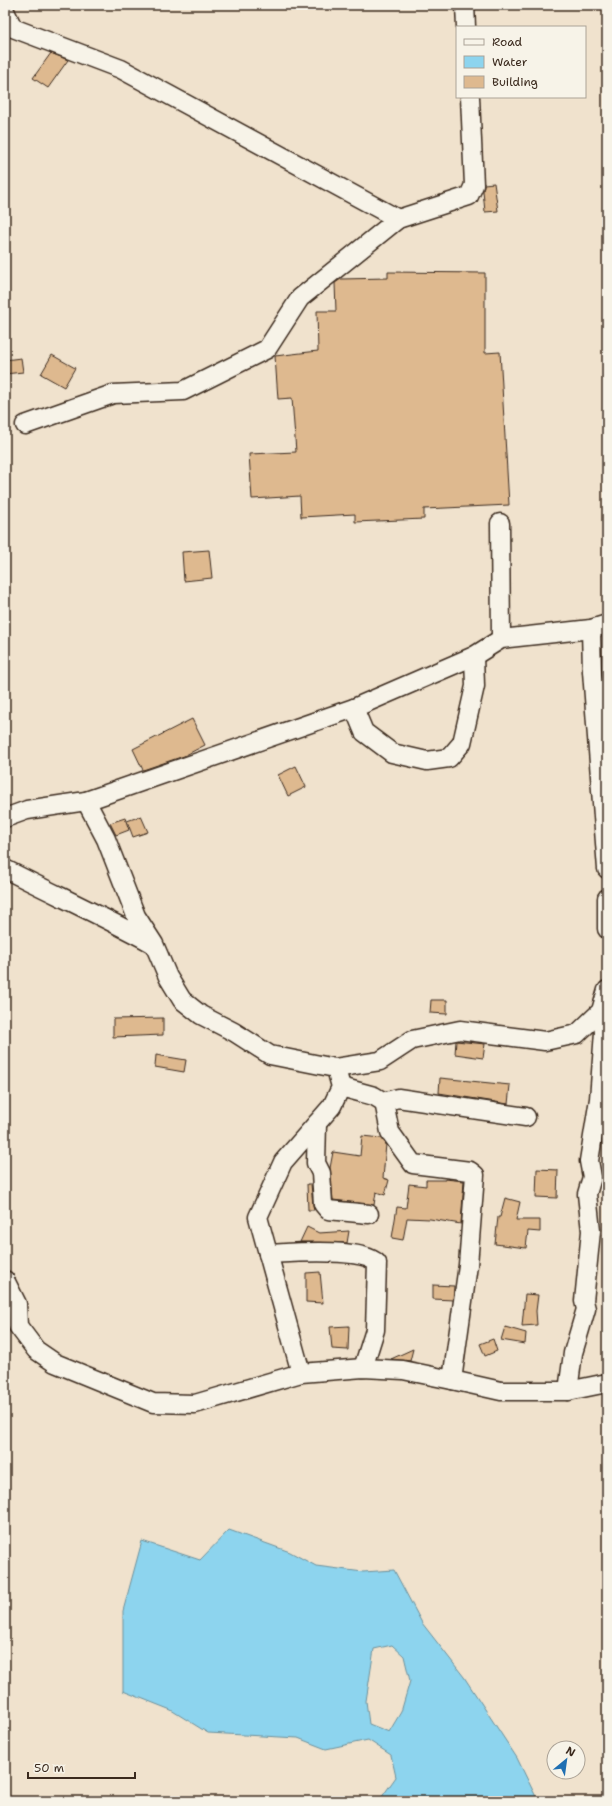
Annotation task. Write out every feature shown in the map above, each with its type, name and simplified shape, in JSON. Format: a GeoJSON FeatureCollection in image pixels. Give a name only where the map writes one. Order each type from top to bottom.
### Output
{"type":"FeatureCollection","features":[{"type":"Feature","properties":{"kind":"street"},"geometry":{"type":"LineString","coordinates":[[465,5],[466,26]]}},
{"type":"Feature","properties":{"kind":"street"},"geometry":{"type":"LineString","coordinates":[[5,11],[13,28],[121,69],[398,219]]}},
{"type":"Feature","properties":{"kind":"street"},"geometry":{"type":"LineString","coordinates":[[25,424],[113,394],[183,391],[267,349],[300,298],[398,219],[468,196],[474,185],[470,98]]}},
{"type":"Feature","properties":{"kind":"street"},"geometry":{"type":"LineString","coordinates":[[500,523],[501,640]]}},
{"type":"Feature","properties":{"kind":"street"},"geometry":{"type":"LineString","coordinates":[[5,818],[27,810],[86,801],[354,708],[474,656],[501,640],[599,627],[592,679],[607,869]]}},
{"type":"Feature","properties":{"kind":"street"},"geometry":{"type":"LineString","coordinates":[[354,708],[364,732],[392,753],[427,761],[449,758],[462,743],[475,686],[474,656]]}},
{"type":"Feature","properties":{"kind":"street"},"geometry":{"type":"LineString","coordinates":[[86,801],[106,839],[136,916],[154,944],[168,977],[182,1000],[201,1015],[234,1032],[270,1055],[335,1068],[380,1061],[412,1040],[460,1030],[545,1041],[577,1034],[601,1011]]}},
{"type":"Feature","properties":{"kind":"street"},"geometry":{"type":"LineString","coordinates":[[5,869],[113,922],[154,944]]}},
{"type":"Feature","properties":{"kind":"street"},"geometry":{"type":"LineString","coordinates":[[607,898],[607,929]]}},
{"type":"Feature","properties":{"kind":"street"},"geometry":{"type":"LineString","coordinates":[[568,1391],[573,1353],[586,1309],[584,1301],[591,1231],[587,1194],[592,1177],[589,1161],[599,1099],[604,1032],[601,1011],[607,990]]}},
{"type":"Feature","properties":{"kind":"street"},"geometry":{"type":"LineString","coordinates":[[301,1373],[258,1217],[283,1162],[332,1106],[341,1087],[335,1068]]}},
{"type":"Feature","properties":{"kind":"street"},"geometry":{"type":"LineString","coordinates":[[341,1087],[374,1096],[384,1102],[398,1098],[526,1117]]}},
{"type":"Feature","properties":{"kind":"street"},"geometry":{"type":"LineString","coordinates":[[384,1102],[390,1132],[413,1164],[470,1171],[475,1175],[468,1265],[452,1380]]}},
{"type":"Feature","properties":{"kind":"street"},"geometry":{"type":"LineString","coordinates":[[317,1123],[316,1163],[321,1173],[323,1204],[328,1210],[369,1214]]}},
{"type":"Feature","properties":{"kind":"street"},"geometry":{"type":"LineString","coordinates":[[268,1254],[332,1252],[372,1258],[377,1263],[375,1330],[363,1368]]}},
{"type":"Feature","properties":{"kind":"street"},"geometry":{"type":"LineString","coordinates":[[5,1280],[17,1304],[18,1326],[36,1350],[55,1363],[153,1403],[195,1404],[301,1373],[363,1368],[403,1370],[501,1391],[568,1391],[607,1384]]}},
{"type":"Feature","properties":{"kind":"water"},"geometry":{"type":"Polygon","coordinates":[[[229,1530],[290,1552],[316,1566],[363,1572],[394,1570],[422,1623],[464,1677],[517,1758],[538,1801],[379,1801],[396,1777],[391,1755],[368,1740],[326,1749],[298,1738],[208,1733],[171,1710],[123,1691],[123,1611],[142,1541],[200,1560],[229,1530]],[[392,1645],[374,1649],[366,1701],[369,1724],[389,1732],[401,1712],[410,1681],[404,1656],[392,1645]]]}},
{"type":"Feature","properties":{"kind":"building"},"geometry":{"type":"Polygon","coordinates":[[[51,53],[68,60],[48,88],[33,78],[51,53]]]}},
{"type":"Feature","properties":{"kind":"building"},"geometry":{"type":"Polygon","coordinates":[[[494,183],[498,211],[485,212],[483,191],[484,184],[494,183]]]}},
{"type":"Feature","properties":{"kind":"building"},"geometry":{"type":"Polygon","coordinates":[[[388,272],[485,273],[485,353],[500,352],[509,505],[424,509],[424,519],[355,522],[355,514],[301,517],[300,496],[252,499],[249,454],[296,452],[292,398],[278,399],[275,356],[318,351],[317,311],[336,311],[335,283],[341,279],[388,278],[388,272]]]}},
{"type":"Feature","properties":{"kind":"building"},"geometry":{"type":"Polygon","coordinates":[[[52,355],[75,368],[64,387],[41,374],[52,355]]]}},
{"type":"Feature","properties":{"kind":"building"},"geometry":{"type":"Polygon","coordinates":[[[21,358],[23,372],[5,374],[5,360],[21,358]]]}},
{"type":"Feature","properties":{"kind":"building"},"geometry":{"type":"Polygon","coordinates":[[[209,550],[212,578],[184,581],[182,552],[209,550]]]}},
{"type":"Feature","properties":{"kind":"building"},"geometry":{"type":"Polygon","coordinates":[[[192,719],[205,745],[184,756],[143,770],[133,749],[192,719]]]}},
{"type":"Feature","properties":{"kind":"building"},"geometry":{"type":"Polygon","coordinates":[[[296,766],[306,787],[288,796],[278,775],[296,766]]]}},
{"type":"Feature","properties":{"kind":"building"},"geometry":{"type":"Polygon","coordinates":[[[141,816],[148,832],[133,837],[127,821],[141,816]]]}},
{"type":"Feature","properties":{"kind":"building"},"geometry":{"type":"Polygon","coordinates":[[[125,818],[129,830],[116,835],[110,823],[125,818]]]}},
{"type":"Feature","properties":{"kind":"building"},"geometry":{"type":"Polygon","coordinates":[[[431,1000],[447,1000],[447,1014],[430,1013],[431,1000]]]}},
{"type":"Feature","properties":{"kind":"building"},"geometry":{"type":"Polygon","coordinates":[[[163,1018],[163,1035],[113,1037],[113,1019],[163,1018]]]}},
{"type":"Feature","properties":{"kind":"building"},"geometry":{"type":"Polygon","coordinates":[[[456,1041],[485,1044],[483,1058],[455,1054],[456,1041]]]}},
{"type":"Feature","properties":{"kind":"building"},"geometry":{"type":"Polygon","coordinates":[[[156,1055],[186,1060],[184,1072],[155,1067],[156,1055]]]}},
{"type":"Feature","properties":{"kind":"building"},"geometry":{"type":"Polygon","coordinates":[[[440,1078],[510,1085],[508,1104],[439,1093],[440,1078]]]}},
{"type":"Feature","properties":{"kind":"building"},"geometry":{"type":"Polygon","coordinates":[[[362,1136],[381,1138],[386,1144],[383,1178],[389,1180],[385,1195],[376,1192],[374,1205],[333,1200],[330,1168],[333,1152],[360,1156],[362,1136]]]}},
{"type":"Feature","properties":{"kind":"building"},"geometry":{"type":"Polygon","coordinates":[[[537,1169],[558,1170],[557,1198],[536,1197],[537,1169]]]}},
{"type":"Feature","properties":{"kind":"building"},"geometry":{"type":"Polygon","coordinates":[[[445,1179],[464,1181],[461,1224],[430,1219],[407,1218],[403,1240],[392,1238],[397,1207],[406,1208],[409,1184],[426,1186],[426,1180],[445,1179]]]}},
{"type":"Feature","properties":{"kind":"building"},"geometry":{"type":"Polygon","coordinates":[[[307,1184],[311,1184],[314,1210],[308,1210],[307,1184]]]}},
{"type":"Feature","properties":{"kind":"building"},"geometry":{"type":"Polygon","coordinates":[[[505,1198],[520,1202],[516,1220],[540,1220],[540,1232],[528,1231],[526,1248],[495,1244],[498,1217],[500,1217],[505,1198]]]}},
{"type":"Feature","properties":{"kind":"building"},"geometry":{"type":"Polygon","coordinates":[[[307,1227],[319,1233],[349,1231],[347,1243],[300,1242],[307,1227]]]}},
{"type":"Feature","properties":{"kind":"building"},"geometry":{"type":"Polygon","coordinates":[[[320,1272],[323,1303],[306,1302],[306,1273],[320,1272]]]}},
{"type":"Feature","properties":{"kind":"building"},"geometry":{"type":"Polygon","coordinates":[[[433,1285],[454,1286],[453,1300],[433,1299],[433,1285]]]}},
{"type":"Feature","properties":{"kind":"building"},"geometry":{"type":"Polygon","coordinates":[[[525,1294],[538,1295],[536,1311],[537,1325],[522,1326],[525,1294]]]}},
{"type":"Feature","properties":{"kind":"building"},"geometry":{"type":"Polygon","coordinates":[[[349,1326],[348,1350],[332,1349],[330,1327],[349,1326]]]}},
{"type":"Feature","properties":{"kind":"building"},"geometry":{"type":"Polygon","coordinates":[[[505,1327],[526,1333],[525,1344],[501,1340],[505,1327]]]}},
{"type":"Feature","properties":{"kind":"building"},"geometry":{"type":"Polygon","coordinates":[[[493,1339],[497,1351],[485,1356],[480,1344],[493,1339]]]}},
{"type":"Feature","properties":{"kind":"building"},"geometry":{"type":"Polygon","coordinates":[[[413,1349],[410,1361],[391,1359],[413,1349]]]}}]}
